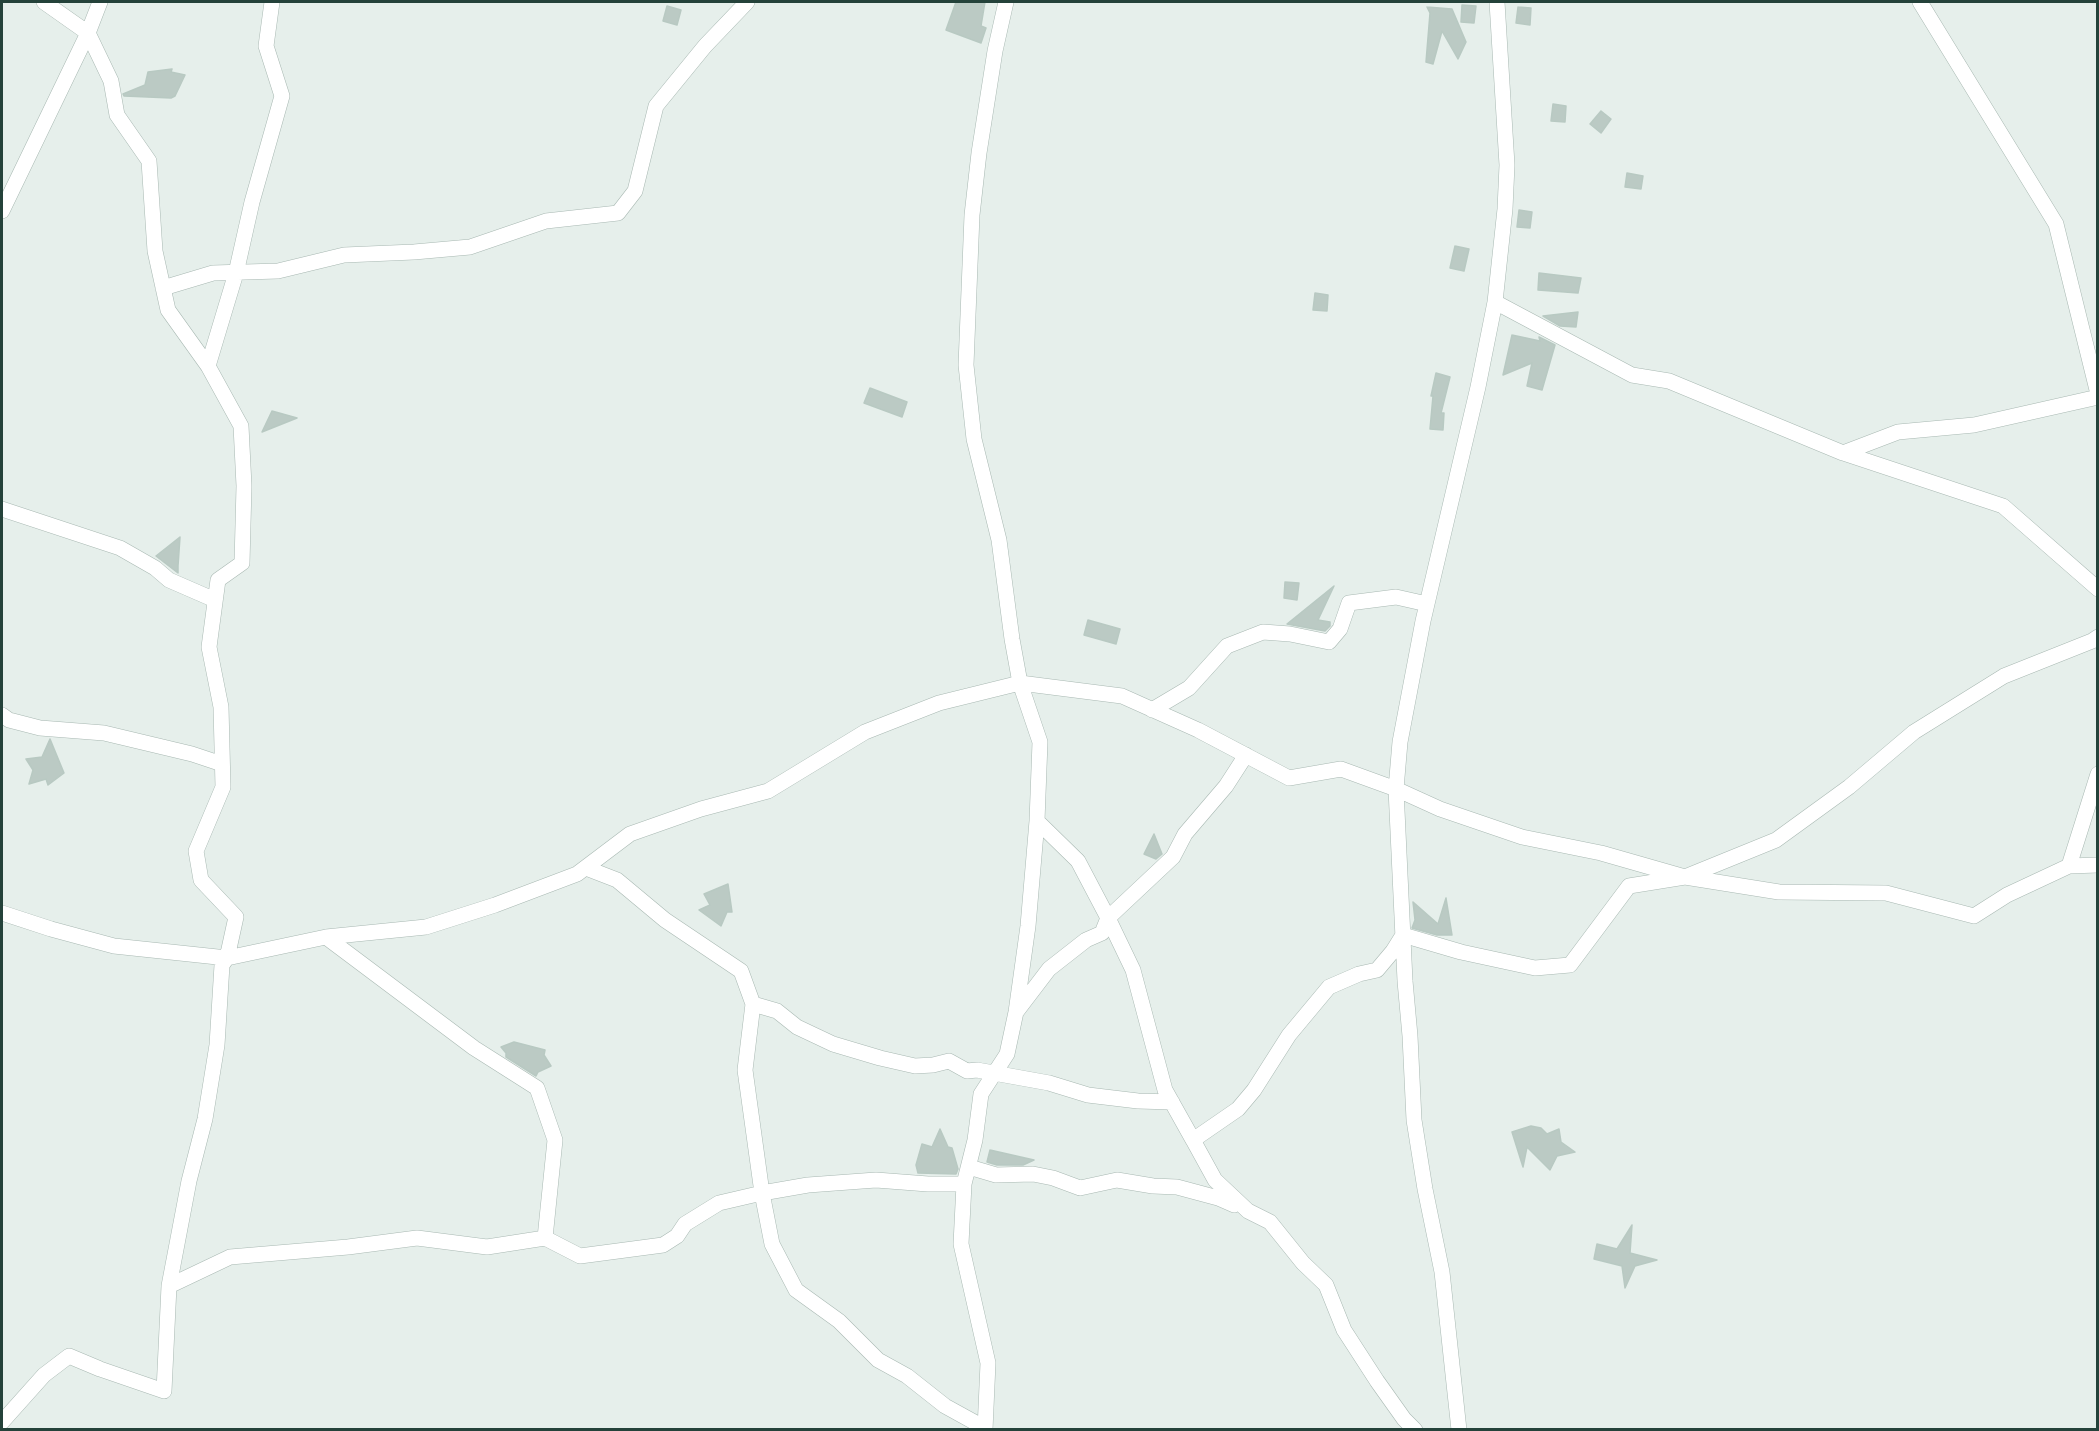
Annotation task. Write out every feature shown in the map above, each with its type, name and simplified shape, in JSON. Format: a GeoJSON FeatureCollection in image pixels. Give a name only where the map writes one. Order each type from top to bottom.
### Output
{"type":"FeatureCollection","features":[{"type":"Feature","properties":{"kind":"street"},"geometry":{"type":"LineString","coordinates":[[2,1422],[44,1375],[69,1356],[164,1392],[169,1286],[189,1181],[205,1119],[217,1045],[222,965],[227,958],[236,917],[201,880],[196,851],[223,787],[221,708],[209,647],[218,580],[242,563],[244,486],[241,426],[208,366],[168,310],[155,251],[149,161],[117,115],[111,81],[88,33],[44,2]]}},
{"type":"Feature","properties":{"kind":"street"},"geometry":{"type":"LineString","coordinates":[[2,211],[88,33],[100,2]]}},
{"type":"Feature","properties":{"kind":"street"},"geometry":{"type":"LineString","coordinates":[[208,366],[236,273],[252,202],[282,96],[266,46],[272,2]]}},
{"type":"Feature","properties":{"kind":"street"},"geometry":{"type":"LineString","coordinates":[[163,288],[213,273],[278,271],[344,255],[414,252],[470,246],[546,221],[618,213],[635,191],[656,106],[705,46],[747,2]]}},
{"type":"Feature","properties":{"kind":"street"},"geometry":{"type":"LineString","coordinates":[[586,868],[617,880],[665,920],[741,971],[753,1004],[745,1070],[762,1193],[772,1244],[796,1290],[839,1320],[878,1360],[907,1376],[945,1406],[985,1429],[988,1364],[961,1244],[964,1184],[975,1140],[981,1094],[1007,1054],[1016,1012],[1028,926],[1037,820],[1040,742],[1020,683],[999,540],[974,439],[966,365],[972,215],[995,51],[1006,2]]}},
{"type":"Feature","properties":{"kind":"street"},"geometry":{"type":"LineString","coordinates":[[1459,1430],[1442,1272],[1425,1190],[1414,1120],[1396,789],[1403,724],[1427,604],[1478,387],[1495,302],[1505,209],[1507,165],[1497,2]]}},
{"type":"Feature","properties":{"kind":"street"},"geometry":{"type":"LineString","coordinates":[[1843,453],[1898,432],[1974,425],[2097,395],[2056,224],[1920,2]]}},
{"type":"Feature","properties":{"kind":"street"},"geometry":{"type":"LineString","coordinates":[[1495,302],[1632,375],[1669,381],[1843,453],[2003,506],[2097,589]]}},
{"type":"Feature","properties":{"kind":"street"},"geometry":{"type":"LineString","coordinates":[[2,508],[120,548],[155,568],[169,580],[215,600]]}},
{"type":"Feature","properties":{"kind":"street"},"geometry":{"type":"LineString","coordinates":[[1152,710],[1189,688],[1227,646],[1263,632],[1290,634],[1329,642],[1340,629],[1349,603],[1396,597],[1427,604]]}},
{"type":"Feature","properties":{"kind":"street"},"geometry":{"type":"LineString","coordinates":[[1403,935],[1461,952],[1535,968],[1570,965],[1629,886],[1685,877],[1776,840],[1849,787],[1924,726],[2004,676],[2097,637]]}},
{"type":"Feature","properties":{"kind":"street"},"geometry":{"type":"LineString","coordinates":[[2,913],[114,946],[227,958],[326,937],[426,927],[495,905],[577,874],[630,834],[701,809],[768,791],[865,732],[939,703],[1020,683],[1122,696],[1289,778],[1341,769],[1396,789],[1440,809],[1522,837],[1601,853],[1685,877],[1779,892],[1886,893],[1974,916],[2007,895],[2069,866],[2097,865]]}},
{"type":"Feature","properties":{"kind":"street"},"geometry":{"type":"LineString","coordinates":[[2,715],[9,720],[40,728],[104,733],[192,754],[222,764]]}},
{"type":"Feature","properties":{"kind":"street"},"geometry":{"type":"LineString","coordinates":[[1016,1012],[1049,969],[1086,940],[1102,933],[1108,918],[1173,857],[1185,834],[1226,786],[1246,755]]}},
{"type":"Feature","properties":{"kind":"street"},"geometry":{"type":"LineString","coordinates":[[2069,866],[2097,774]]}},
{"type":"Feature","properties":{"kind":"street"},"geometry":{"type":"LineString","coordinates":[[1037,820],[1078,861],[1133,970],[1166,1090],[1215,1180],[1248,1211]]}},
{"type":"Feature","properties":{"kind":"street"},"geometry":{"type":"LineString","coordinates":[[1193,1140],[1238,1109],[1254,1090],[1289,1035],[1329,987],[1359,974],[1377,970],[1403,935]]}},
{"type":"Feature","properties":{"kind":"street"},"geometry":{"type":"LineString","coordinates":[[326,937],[474,1047],[537,1088],[555,1140],[545,1238]]}},
{"type":"Feature","properties":{"kind":"street"},"geometry":{"type":"LineString","coordinates":[[753,1004],[777,1011],[797,1027],[833,1044],[880,1058],[915,1066],[949,1061],[967,1071],[1049,1083],[1088,1095],[1138,1101],[1172,1102]]}},
{"type":"Feature","properties":{"kind":"street"},"geometry":{"type":"LineString","coordinates":[[969,1167],[996,1175],[1033,1174],[1053,1178],[1080,1188],[1117,1180],[1177,1187],[1218,1198],[1270,1222],[1303,1263],[1326,1285],[1344,1330],[1377,1381],[1415,1430]]}},
{"type":"Feature","properties":{"kind":"street"},"geometry":{"type":"LineString","coordinates":[[169,1286],[230,1257],[417,1239],[487,1247],[545,1238],[580,1256],[663,1245],[677,1236],[685,1224],[718,1203],[762,1193],[808,1185],[876,1180],[928,1185],[964,1184]]}},
{"type":"Feature","properties":{"kind":"building"},"geometry":{"type":"Polygon","coordinates":[[[956,2],[985,2],[981,26],[986,28],[981,43],[946,30],[956,2]]]}},
{"type":"Feature","properties":{"kind":"building"},"geometry":{"type":"Polygon","coordinates":[[[1462,5],[1476,6],[1474,23],[1461,22],[1462,5]]]}},
{"type":"Feature","properties":{"kind":"building"},"geometry":{"type":"Polygon","coordinates":[[[667,6],[681,10],[677,25],[663,21],[667,6]]]}},
{"type":"Feature","properties":{"kind":"building"},"geometry":{"type":"Polygon","coordinates":[[[1427,7],[1452,9],[1466,42],[1458,59],[1442,31],[1433,64],[1426,62],[1430,13],[1427,7]]]}},
{"type":"Feature","properties":{"kind":"building"},"geometry":{"type":"Polygon","coordinates":[[[1518,7],[1531,8],[1530,25],[1516,23],[1518,7]]]}},
{"type":"Feature","properties":{"kind":"building"},"geometry":{"type":"Polygon","coordinates":[[[172,69],[171,72],[185,75],[175,96],[171,98],[124,96],[123,94],[145,85],[148,72],[172,69]]]}},
{"type":"Feature","properties":{"kind":"building"},"geometry":{"type":"Polygon","coordinates":[[[1553,104],[1566,106],[1565,122],[1551,121],[1553,104]]]}},
{"type":"Feature","properties":{"kind":"building"},"geometry":{"type":"Polygon","coordinates":[[[1601,111],[1611,119],[1601,133],[1590,124],[1601,111]]]}},
{"type":"Feature","properties":{"kind":"building"},"geometry":{"type":"Polygon","coordinates":[[[1627,173],[1643,176],[1641,189],[1625,187],[1627,173]]]}},
{"type":"Feature","properties":{"kind":"building"},"geometry":{"type":"Polygon","coordinates":[[[1519,210],[1532,212],[1530,228],[1517,227],[1519,210]]]}},
{"type":"Feature","properties":{"kind":"building"},"geometry":{"type":"Polygon","coordinates":[[[1455,246],[1469,249],[1464,271],[1450,268],[1455,246]]]}},
{"type":"Feature","properties":{"kind":"building"},"geometry":{"type":"Polygon","coordinates":[[[1539,273],[1581,278],[1578,293],[1538,290],[1539,273]]]}},
{"type":"Feature","properties":{"kind":"building"},"geometry":{"type":"Polygon","coordinates":[[[1315,293],[1328,295],[1327,311],[1313,310],[1315,293]]]}},
{"type":"Feature","properties":{"kind":"building"},"geometry":{"type":"Polygon","coordinates":[[[1578,312],[1576,327],[1560,326],[1543,316],[1578,312]]]}},
{"type":"Feature","properties":{"kind":"building"},"geometry":{"type":"Polygon","coordinates":[[[1512,335],[1540,341],[1539,337],[1555,345],[1542,390],[1527,386],[1532,363],[1503,375],[1512,335]]]}},
{"type":"Feature","properties":{"kind":"building"},"geometry":{"type":"Polygon","coordinates":[[[1436,373],[1450,377],[1441,413],[1444,413],[1443,430],[1430,429],[1433,396],[1431,396],[1436,373]]]}},
{"type":"Feature","properties":{"kind":"building"},"geometry":{"type":"Polygon","coordinates":[[[870,388],[907,402],[902,417],[864,403],[870,388]]]}},
{"type":"Feature","properties":{"kind":"building"},"geometry":{"type":"Polygon","coordinates":[[[272,411],[297,418],[262,432],[272,411]]]}},
{"type":"Feature","properties":{"kind":"building"},"geometry":{"type":"Polygon","coordinates":[[[180,537],[178,566],[178,573],[156,556],[180,537]]]}},
{"type":"Feature","properties":{"kind":"building"},"geometry":{"type":"Polygon","coordinates":[[[1285,582],[1299,583],[1297,600],[1284,598],[1285,582]]]}},
{"type":"Feature","properties":{"kind":"building"},"geometry":{"type":"Polygon","coordinates":[[[1334,586],[1318,620],[1330,622],[1330,626],[1325,631],[1287,624],[1334,586]]]}},
{"type":"Feature","properties":{"kind":"building"},"geometry":{"type":"Polygon","coordinates":[[[1088,620],[1120,629],[1116,644],[1084,635],[1088,620]]]}},
{"type":"Feature","properties":{"kind":"building"},"geometry":{"type":"Polygon","coordinates":[[[50,739],[64,773],[48,785],[46,779],[29,784],[33,770],[26,759],[42,757],[50,739]]]}},
{"type":"Feature","properties":{"kind":"building"},"geometry":{"type":"Polygon","coordinates":[[[1154,834],[1162,854],[1156,859],[1144,854],[1154,834]]]}},
{"type":"Feature","properties":{"kind":"building"},"geometry":{"type":"Polygon","coordinates":[[[728,884],[732,912],[727,912],[721,926],[699,910],[710,905],[704,894],[728,884]]]}},
{"type":"Feature","properties":{"kind":"building"},"geometry":{"type":"Polygon","coordinates":[[[1446,898],[1452,935],[1437,935],[1412,928],[1415,920],[1413,902],[1438,924],[1446,898]]]}},
{"type":"Feature","properties":{"kind":"building"},"geometry":{"type":"Polygon","coordinates":[[[514,1042],[545,1050],[544,1055],[551,1066],[538,1072],[536,1076],[506,1057],[501,1047],[514,1042]]]}},
{"type":"Feature","properties":{"kind":"building"},"geometry":{"type":"Polygon","coordinates":[[[1531,1126],[1541,1128],[1547,1134],[1559,1129],[1561,1142],[1575,1152],[1557,1156],[1550,1170],[1527,1147],[1523,1167],[1512,1132],[1531,1126]]]}},
{"type":"Feature","properties":{"kind":"building"},"geometry":{"type":"Polygon","coordinates":[[[940,1129],[948,1147],[952,1148],[958,1169],[956,1174],[918,1173],[916,1165],[922,1144],[932,1147],[940,1129]]]}},
{"type":"Feature","properties":{"kind":"building"},"geometry":{"type":"Polygon","coordinates":[[[990,1150],[1034,1160],[1023,1165],[997,1165],[987,1162],[990,1150]]]}},
{"type":"Feature","properties":{"kind":"building"},"geometry":{"type":"Polygon","coordinates":[[[1632,1225],[1630,1253],[1657,1260],[1635,1266],[1625,1288],[1622,1266],[1594,1259],[1597,1244],[1617,1249],[1632,1225]]]}}]}
